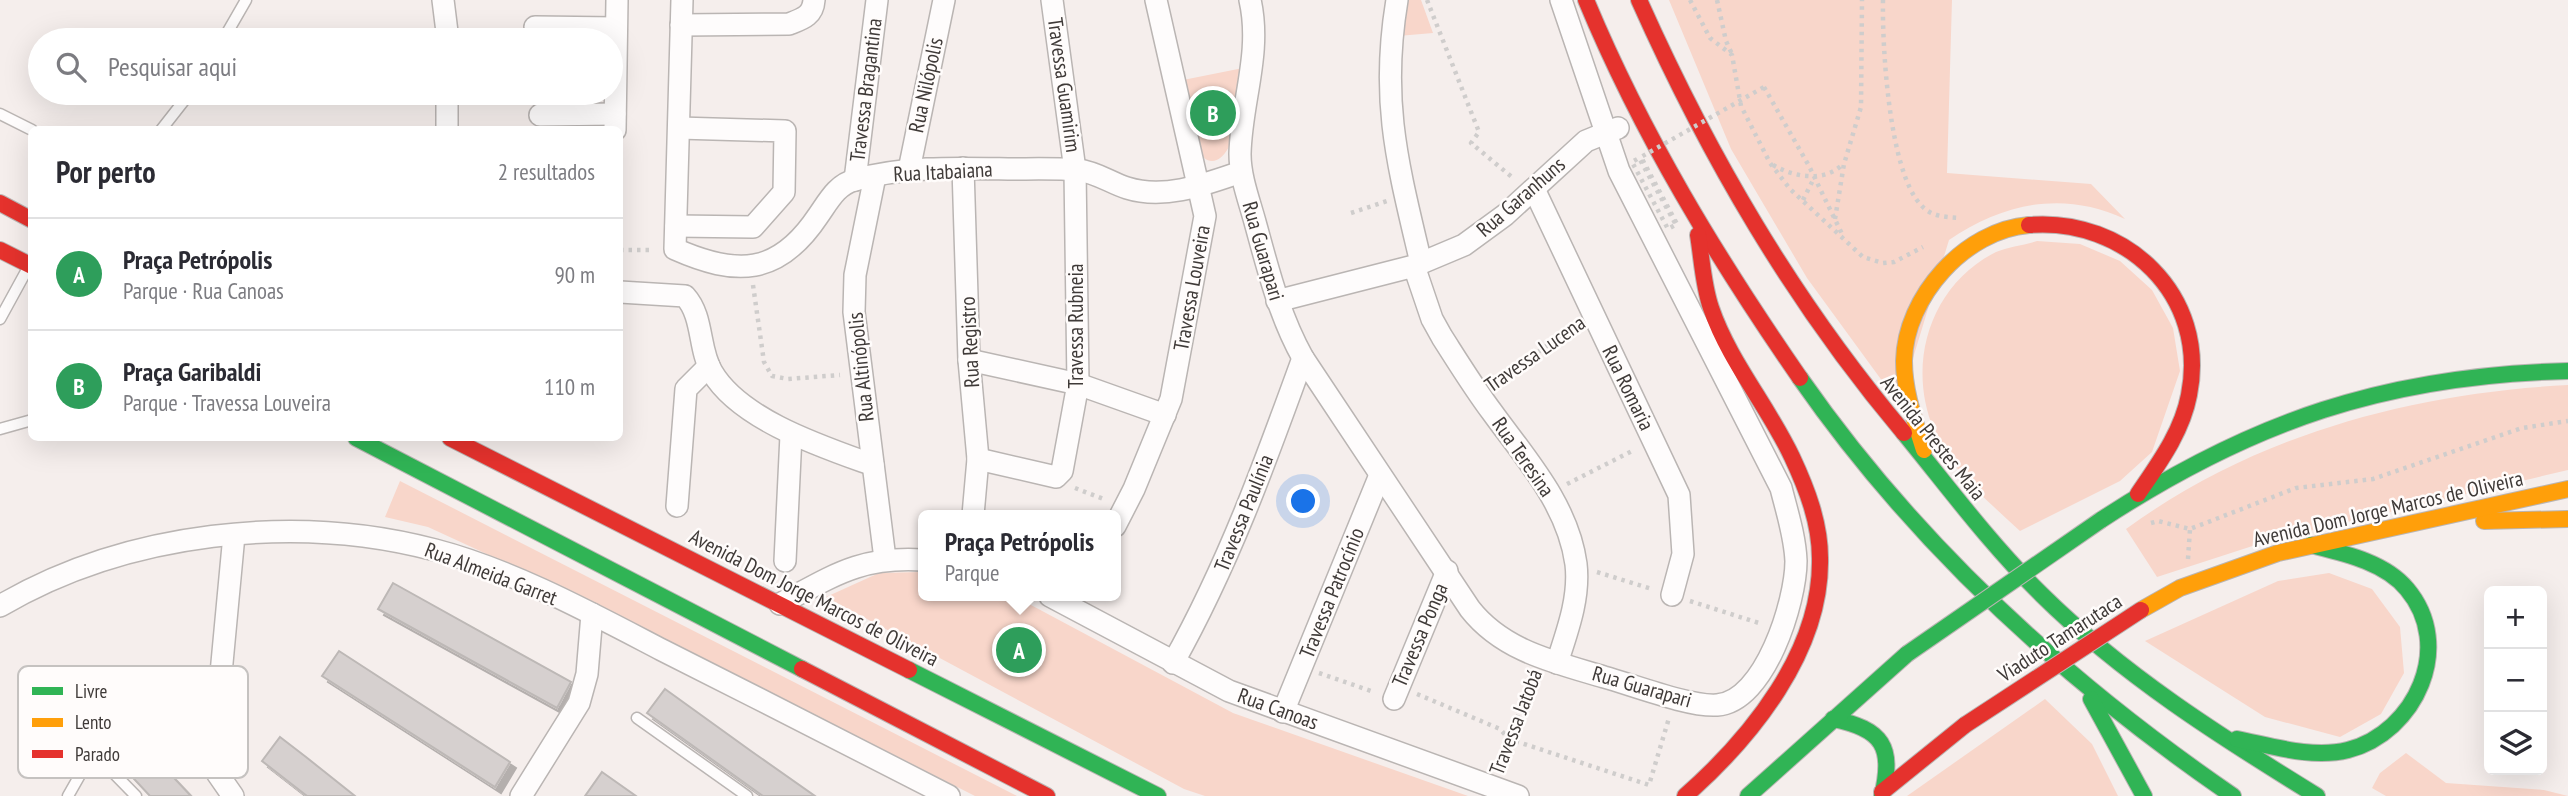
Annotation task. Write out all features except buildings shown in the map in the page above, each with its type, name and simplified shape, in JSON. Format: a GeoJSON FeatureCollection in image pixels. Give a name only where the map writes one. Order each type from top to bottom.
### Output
{"type":"FeatureCollection","features":[{"type":"Feature","properties":{"kind":"main road"},"geometry":{"type":"LineString","coordinates":[[1586,0],[1640,120],[1696,220],[1790,365],[1840,434],[1965,577],[2023,634],[2169,753],[2233,796]]}},
{"type":"Feature","properties":{"kind":"main road","name":"Avenida Prestes Maia"},"geometry":{"type":"LineString","coordinates":[[1639,0],[1681,96],[1733,194],[1825,334],[1876,403],[1929,464],[1978,528],[2061,613],[2128,669],[2219,736],[2317,796]]}},
{"type":"Feature","properties":{"kind":"main road"},"geometry":{"type":"LineString","coordinates":[[0,204],[28,218]]}},
{"type":"Feature","properties":{"kind":"main road"},"geometry":{"type":"LineString","coordinates":[[1685,796],[1730,755],[1774,696],[1802,644],[1813,616],[1821,570],[1821,546],[1809,494],[1793,457],[1713,314],[1696,220]]}},
{"type":"Feature","properties":{"kind":"main road"},"geometry":{"type":"LineString","coordinates":[[1929,464],[1904,376],[1909,328],[1926,293],[1946,267],[1974,242],[2002,230],[2074,224],[2088,226],[2135,251],[2161,277],[2183,313],[2192,350],[2189,397],[2182,418],[2174,438],[2138,494]]}},
{"type":"Feature","properties":{"kind":"main road"},"geometry":{"type":"LineString","coordinates":[[0,250],[28,264]]}},
{"type":"Feature","properties":{"kind":"main road"},"geometry":{"type":"LineString","coordinates":[[1748,796],[1760,791],[1833,719],[1907,654],[2138,494],[2233,444],[2377,393],[2441,379],[2499,373],[2568,371]]}},
{"type":"Feature","properties":{"kind":"main road"},"geometry":{"type":"LineString","coordinates":[[362,441],[1047,796]]}},
{"type":"Feature","properties":{"kind":"main road","name":"Avenida Dom Jorge Marcos de Oliveira"},"geometry":{"type":"LineString","coordinates":[[456,441],[1158,796]]}},
{"type":"Feature","properties":{"kind":"main road","name":"Avenida Dom Jorge Marcos de Oliveira"},"geometry":{"type":"LineString","coordinates":[[2180,588],[2245,564],[2311,545],[2425,523],[2568,489]]}},
{"type":"Feature","properties":{"kind":"main road"},"geometry":{"type":"LineString","coordinates":[[2425,523],[2568,519]]}},
{"type":"Feature","properties":{"kind":"main road"},"geometry":{"type":"LineString","coordinates":[[2219,736],[2298,750],[2346,751],[2381,736],[2395,726],[2418,694],[2427,674],[2431,640],[2423,609],[2414,595],[2385,572],[2357,559],[2311,545]]}},
{"type":"Feature","properties":{"kind":"main road","name":"Viaduto Tamarutaca"},"geometry":{"type":"LineString","coordinates":[[1881,794],[1965,725],[2141,610],[2180,588]]}},
{"type":"Feature","properties":{"kind":"main road"},"geometry":{"type":"LineString","coordinates":[[2084,685],[2144,796]]}},
{"type":"Feature","properties":{"kind":"main road"},"geometry":{"type":"LineString","coordinates":[[1833,719],[1867,727],[1883,742],[1890,770],[1881,794]]}},
{"type":"Feature","properties":{"kind":"street"},"geometry":{"type":"LineString","coordinates":[[443,0],[446,28]]}},
{"type":"Feature","properties":{"kind":"street"},"geometry":{"type":"LineString","coordinates":[[535,27],[616,28],[617,0]]}},
{"type":"Feature","properties":{"kind":"street"},"geometry":{"type":"LineString","coordinates":[[682,0],[675,249],[725,267],[750,267],[775,258],[793,246],[811,228],[838,189],[865,178]]}},
{"type":"Feature","properties":{"kind":"street"},"geometry":{"type":"LineString","coordinates":[[681,25],[789,24],[805,18],[811,11],[814,0]]}},
{"type":"Feature","properties":{"kind":"street","name":"Travessa Bragantina"},"geometry":{"type":"LineString","coordinates":[[865,178],[877,0]]}},
{"type":"Feature","properties":{"kind":"street","name":"Rua Nilópolis"},"geometry":{"type":"LineString","coordinates":[[909,170],[944,0]]}},
{"type":"Feature","properties":{"kind":"street","name":"Travessa Guamirim"},"geometry":{"type":"LineString","coordinates":[[1052,0],[1075,170]]}},
{"type":"Feature","properties":{"kind":"street","name":"Travessa Louveira"},"geometry":{"type":"LineString","coordinates":[[1121,515],[1171,399],[1203,240],[1205,216],[1156,0]]}},
{"type":"Feature","properties":{"kind":"street","name":"Rua Guarapari"},"geometry":{"type":"LineString","coordinates":[[1250,0],[1255,30],[1254,58],[1244,122],[1241,172],[1285,324],[1303,358],[1380,475],[1447,571],[1469,608],[1498,637],[1549,660],[1675,697],[1716,706],[1734,701],[1749,688],[1779,638],[1794,578],[1795,542],[1781,488],[1619,171],[1561,0]]}},
{"type":"Feature","properties":{"kind":"street","name":"Rua Teresina"},"geometry":{"type":"LineString","coordinates":[[1397,0],[1391,37],[1390,126],[1417,264],[1432,318],[1479,394],[1550,492],[1564,522],[1576,565],[1572,616],[1549,660]]}},
{"type":"Feature","properties":{"kind":"street"},"geometry":{"type":"LineString","coordinates":[[447,105],[447,126]]}},
{"type":"Feature","properties":{"kind":"street"},"geometry":{"type":"LineString","coordinates":[[540,114],[615,122]]}},
{"type":"Feature","properties":{"kind":"street","name":"Rua Garanhuns"},"geometry":{"type":"LineString","coordinates":[[1277,302],[1417,264],[1464,245],[1532,190],[1586,141],[1640,120]]}},
{"type":"Feature","properties":{"kind":"street"},"geometry":{"type":"LineString","coordinates":[[676,226],[753,227],[784,192],[785,131],[679,128]]}},
{"type":"Feature","properties":{"kind":"street","name":"Rua Registro"},"geometry":{"type":"LineString","coordinates":[[963,168],[969,360],[978,459],[973,510]]}},
{"type":"Feature","properties":{"kind":"street","name":"Rua Itabaiana"},"geometry":{"type":"LineString","coordinates":[[865,178],[909,170],[1075,170],[1139,191],[1200,187],[1241,172]]}},
{"type":"Feature","properties":{"kind":"street","name":"Travessa Rubneia"},"geometry":{"type":"LineString","coordinates":[[1056,477],[1062,471],[1078,384],[1075,170]]}},
{"type":"Feature","properties":{"kind":"street","name":"Rua Altinópolis"},"geometry":{"type":"LineString","coordinates":[[865,178],[854,312],[885,559]]}},
{"type":"Feature","properties":{"kind":"street","name":"Rua Romaria"},"geometry":{"type":"LineString","coordinates":[[1532,190],[1673,479],[1682,509],[1682,566],[1672,595]]}},
{"type":"Feature","properties":{"kind":"street"},"geometry":{"type":"LineString","coordinates":[[623,292],[685,296],[694,308],[709,366],[734,395],[791,435],[873,465]]}},
{"type":"Feature","properties":{"kind":"street","name":"Travessa Paulínia"},"geometry":{"type":"LineString","coordinates":[[1173,663],[1204,608],[1240,529],[1303,358]]}},
{"type":"Feature","properties":{"kind":"street"},"geometry":{"type":"LineString","coordinates":[[969,360],[1078,384],[1165,415]]}},
{"type":"Feature","properties":{"kind":"street"},"geometry":{"type":"LineString","coordinates":[[677,506],[686,389],[709,366]]}},
{"type":"Feature","properties":{"kind":"street"},"geometry":{"type":"LineString","coordinates":[[785,561],[791,435]]}},
{"type":"Feature","properties":{"kind":"street"},"geometry":{"type":"LineString","coordinates":[[978,459],[1056,477]]}},
{"type":"Feature","properties":{"kind":"street","name":"Travessa Patrocínio"},"geometry":{"type":"LineString","coordinates":[[1283,712],[1380,475]]}},
{"type":"Feature","properties":{"kind":"street","name":"Rua Almeida Garret"},"geometry":{"type":"LineString","coordinates":[[0,606],[30,588],[110,558],[233,535],[331,533],[400,541],[472,562],[592,614],[949,796]]}},
{"type":"Feature","properties":{"kind":"street"},"geometry":{"type":"LineString","coordinates":[[221,666],[233,535]]}},
{"type":"Feature","properties":{"kind":"street"},"geometry":{"type":"LineString","coordinates":[[780,604],[860,564],[885,559],[918,560]]}},
{"type":"Feature","properties":{"kind":"street","name":"Travessa Ponga"},"geometry":{"type":"LineString","coordinates":[[1394,699],[1447,571]]}},
{"type":"Feature","properties":{"kind":"street","name":"Rua Canoas"},"geometry":{"type":"LineString","coordinates":[[1067,601],[1173,663],[1229,691],[1518,796]]}},
{"type":"Feature","properties":{"kind":"street"},"geometry":{"type":"LineString","coordinates":[[521,796],[579,703],[587,674],[592,614]]}},
{"type":"Feature","properties":{"kind":"street"},"geometry":{"type":"LineString","coordinates":[[220,778],[233,796]]}},
{"type":"Feature","properties":{"kind":"lane"},"geometry":{"type":"LineString","coordinates":[[230,28],[246,0]]}},
{"type":"Feature","properties":{"kind":"lane"},"geometry":{"type":"LineString","coordinates":[[164,126],[181,105]]}},
{"type":"Feature","properties":{"kind":"lane"},"geometry":{"type":"LineString","coordinates":[[0,114],[28,128]]}},
{"type":"Feature","properties":{"kind":"lane"},"geometry":{"type":"LineString","coordinates":[[0,319],[28,271]]}},
{"type":"Feature","properties":{"kind":"lane"},"geometry":{"type":"LineString","coordinates":[[0,429],[28,421]]}},
{"type":"Feature","properties":{"kind":"lane"},"geometry":{"type":"LineString","coordinates":[[637,718],[747,796]]}},
{"type":"Feature","properties":{"kind":"lane"},"geometry":{"type":"LineString","coordinates":[[68,796],[78,778]]}},
{"type":"Feature","properties":{"kind":"lane"},"geometry":{"type":"LineString","coordinates":[[118,778],[136,796]]}},
{"type":"Feature","properties":{"kind":"path"},"geometry":{"type":"LineString","coordinates":[[1427,0],[1479,132],[1471,143],[1532,190]]}},
{"type":"Feature","properties":{"kind":"path"},"geometry":{"type":"LineString","coordinates":[[1690,0],[1710,38],[1732,55]]}},
{"type":"Feature","properties":{"kind":"path"},"geometry":{"type":"LineString","coordinates":[[1717,0],[1726,41],[1732,55],[1741,106],[1770,163],[1803,200],[1863,257],[1883,263],[1905,258],[1925,246]]}},
{"type":"Feature","properties":{"kind":"path"},"geometry":{"type":"LineString","coordinates":[[1835,219],[1844,164],[1861,107],[1861,0]]}},
{"type":"Feature","properties":{"kind":"path"},"geometry":{"type":"LineString","coordinates":[[1883,0],[1885,64],[1891,108],[1906,176],[1914,196],[1926,210],[1945,217],[1965,218],[1956,226]]}},
{"type":"Feature","properties":{"kind":"path"},"geometry":{"type":"LineString","coordinates":[[1675,223],[1639,158],[1632,162],[1668,229],[1677,224],[1641,158],[1764,87],[1815,177],[1844,240]]}},
{"type":"Feature","properties":{"kind":"path"},"geometry":{"type":"LineString","coordinates":[[1770,163],[1787,172],[1815,177],[1835,171],[1844,164]]}},
{"type":"Feature","properties":{"kind":"path"},"geometry":{"type":"LineString","coordinates":[[1803,200],[1815,177]]}},
{"type":"Feature","properties":{"kind":"path"},"geometry":{"type":"LineString","coordinates":[[1351,213],[1405,196]]}},
{"type":"Feature","properties":{"kind":"path"},"geometry":{"type":"LineString","coordinates":[[623,250],[675,249]]}},
{"type":"Feature","properties":{"kind":"path"},"geometry":{"type":"LineString","coordinates":[[750,267],[764,362],[772,376],[788,379],[860,374]]}},
{"type":"Feature","properties":{"kind":"path","name":"Travessa Lucena"},"geometry":{"type":"LineString","coordinates":[[1479,394],[1592,314]]}},
{"type":"Feature","properties":{"kind":"path"},"geometry":{"type":"LineString","coordinates":[[2190,529],[2296,488],[2373,479],[2522,428],[2568,421]]}},
{"type":"Feature","properties":{"kind":"path"},"geometry":{"type":"LineString","coordinates":[[1550,492],[1653,440]]}},
{"type":"Feature","properties":{"kind":"path"},"geometry":{"type":"LineString","coordinates":[[1056,477],[1109,510]]}},
{"type":"Feature","properties":{"kind":"path","name":"Travessa Jatobá"},"geometry":{"type":"LineString","coordinates":[[1491,786],[1509,739],[1549,660]]}},
{"type":"Feature","properties":{"kind":"path"},"geometry":{"type":"LineString","coordinates":[[1302,667],[1406,704],[1411,692],[1500,729],[1509,739],[1649,785],[1675,697]]}},
{"type":"Feature","properties":{"kind":"shaded area"},"geometry":{"type":"Polygon","coordinates":[[[1404,0],[1421,0],[1433,33],[1398,36],[1404,0]]]}},
{"type":"Feature","properties":{"kind":"shaded area"},"geometry":{"type":"Polygon","coordinates":[[[1669,0],[1952,0],[1947,173],[2091,184],[2125,219],[2079,205],[2034,205],[1991,217],[1949,240],[1899,404],[1807,278],[1731,149],[1669,0]]]}},
{"type":"Feature","properties":{"kind":"shaded area"},"geometry":{"type":"Polygon","coordinates":[[[1243,68],[1233,137],[1221,158],[1208,160],[1200,152],[1183,80],[1243,68]]]}},
{"type":"Feature","properties":{"kind":"shaded area"},"geometry":{"type":"Polygon","coordinates":[[[2037,241],[2080,244],[2120,261],[2152,290],[2173,328],[2180,371],[2152,452],[2120,481],[2020,531],[1972,485],[1941,445],[1926,405],[1924,353],[1940,305],[1955,284],[1973,266],[1996,252],[2037,241]]]}},
{"type":"Feature","properties":{"kind":"shaded area"},"geometry":{"type":"Polygon","coordinates":[[[2568,385],[2568,470],[2271,540],[2157,577],[2126,529],[2176,496],[2227,468],[2281,444],[2336,425],[2393,409],[2451,398],[2568,385]]]}},
{"type":"Feature","properties":{"kind":"shaded area"},"geometry":{"type":"Polygon","coordinates":[[[400,481],[1017,796],[975,796],[591,602],[428,527],[385,517],[400,481]]]}},
{"type":"Feature","properties":{"kind":"shaded area"},"geometry":{"type":"Polygon","coordinates":[[[918,572],[918,601],[1023,601],[1233,713],[1468,796],[1205,796],[1184,789],[826,597],[879,573],[918,572]]]}},
{"type":"Feature","properties":{"kind":"shaded area"},"geometry":{"type":"Polygon","coordinates":[[[2329,573],[2372,589],[2400,627],[2404,673],[2381,714],[2340,737],[2265,717],[2145,641],[2278,581],[2329,573]]]}},
{"type":"Feature","properties":{"kind":"shaded area"},"geometry":{"type":"Polygon","coordinates":[[[2045,699],[2092,744],[2118,796],[1907,796],[2045,699]]]}},
{"type":"Feature","properties":{"kind":"shaded area"},"geometry":{"type":"Polygon","coordinates":[[[2406,753],[2446,783],[2544,790],[2568,796],[2386,796],[2372,788],[2380,773],[2406,753]]]}},
{"type":"Feature","properties":{"kind":"traffic: fast"},"geometry":{"type":"LineString","coordinates":[[2101,520],[2157,485],[2212,456],[2267,430],[2323,410],[2440,382],[2502,374],[2568,371]]}},
{"type":"Feature","properties":{"kind":"traffic: fast"},"geometry":{"type":"LineString","coordinates":[[1800,378],[1893,498],[1997,607],[2111,706],[2233,796]]}},
{"type":"Feature","properties":{"kind":"traffic: fast"},"geometry":{"type":"LineString","coordinates":[[1904,433],[2005,556],[2073,624],[2174,703],[2317,796]]}},
{"type":"Feature","properties":{"kind":"traffic: fast"},"geometry":{"type":"LineString","coordinates":[[362,441],[802,669]]}},
{"type":"Feature","properties":{"kind":"traffic: fast"},"geometry":{"type":"LineString","coordinates":[[1907,654],[2101,520]]}},
{"type":"Feature","properties":{"kind":"traffic: fast"},"geometry":{"type":"LineString","coordinates":[[2237,739],[2307,752],[2348,750],[2372,740],[2393,725],[2409,706],[2421,684],[2427,660],[2428,636],[2421,612],[2407,589],[2375,565],[2311,545]]}},
{"type":"Feature","properties":{"kind":"traffic: fast"},"geometry":{"type":"LineString","coordinates":[[1748,796],[1907,654]]}},
{"type":"Feature","properties":{"kind":"traffic: fast"},"geometry":{"type":"LineString","coordinates":[[909,670],[1158,796]]}},
{"type":"Feature","properties":{"kind":"traffic: fast"},"geometry":{"type":"LineString","coordinates":[[2091,699],[2144,796]]}},
{"type":"Feature","properties":{"kind":"traffic: fast"},"geometry":{"type":"LineString","coordinates":[[1833,719],[1863,728],[1881,743],[1886,765],[1882,796]]}},
{"type":"Feature","properties":{"kind":"traffic: slow"},"geometry":{"type":"LineString","coordinates":[[1924,450],[1904,373],[1907,337],[1915,313],[1927,291],[1962,253],[1983,239],[2005,230],[2029,225]]}},
{"type":"Feature","properties":{"kind":"traffic: slow"},"geometry":{"type":"LineString","coordinates":[[2141,610],[2180,588],[2278,553],[2568,489]]}},
{"type":"Feature","properties":{"kind":"traffic: slow"},"geometry":{"type":"LineString","coordinates":[[2484,521],[2568,519]]}},
{"type":"Feature","properties":{"kind":"traffic: jam"},"geometry":{"type":"LineString","coordinates":[[1586,0],[1631,99],[1683,195],[1739,287],[1800,378]]}},
{"type":"Feature","properties":{"kind":"traffic: jam"},"geometry":{"type":"LineString","coordinates":[[1639,0],[1694,115],[1756,226],[1826,332],[1904,433]]}},
{"type":"Feature","properties":{"kind":"traffic: jam"},"geometry":{"type":"LineString","coordinates":[[0,203],[28,218]]}},
{"type":"Feature","properties":{"kind":"traffic: jam"},"geometry":{"type":"LineString","coordinates":[[2029,225],[2064,226],[2097,234],[2127,249],[2152,270],[2172,295],[2186,325],[2192,359],[2186,409],[2169,447],[2138,494]]}},
{"type":"Feature","properties":{"kind":"traffic: jam"},"geometry":{"type":"LineString","coordinates":[[1685,796],[1710,773],[1757,720],[1796,659],[1809,626],[1817,593],[1820,558],[1815,519],[1798,469],[1738,365],[1711,308],[1704,281],[1698,235]]}},
{"type":"Feature","properties":{"kind":"traffic: jam"},"geometry":{"type":"LineString","coordinates":[[0,250],[28,264]]}},
{"type":"Feature","properties":{"kind":"traffic: jam"},"geometry":{"type":"LineString","coordinates":[[456,441],[909,670]]}},
{"type":"Feature","properties":{"kind":"traffic: jam"},"geometry":{"type":"LineString","coordinates":[[1965,725],[2141,610]]}},
{"type":"Feature","properties":{"kind":"traffic: jam"},"geometry":{"type":"LineString","coordinates":[[802,669],[1047,796]]}},
{"type":"Feature","properties":{"kind":"traffic: jam"},"geometry":{"type":"LineString","coordinates":[[1882,792],[1965,725]]}},
{"type":"Feature","properties":{"kind":"place","name":"Praça Garibaldi"},"geometry":{"type":"Point","coordinates":[1213,113]}},
{"type":"Feature","properties":{"kind":"place","name":"Praça Petrópolis"},"geometry":{"type":"Point","coordinates":[1019,650]}}]}
